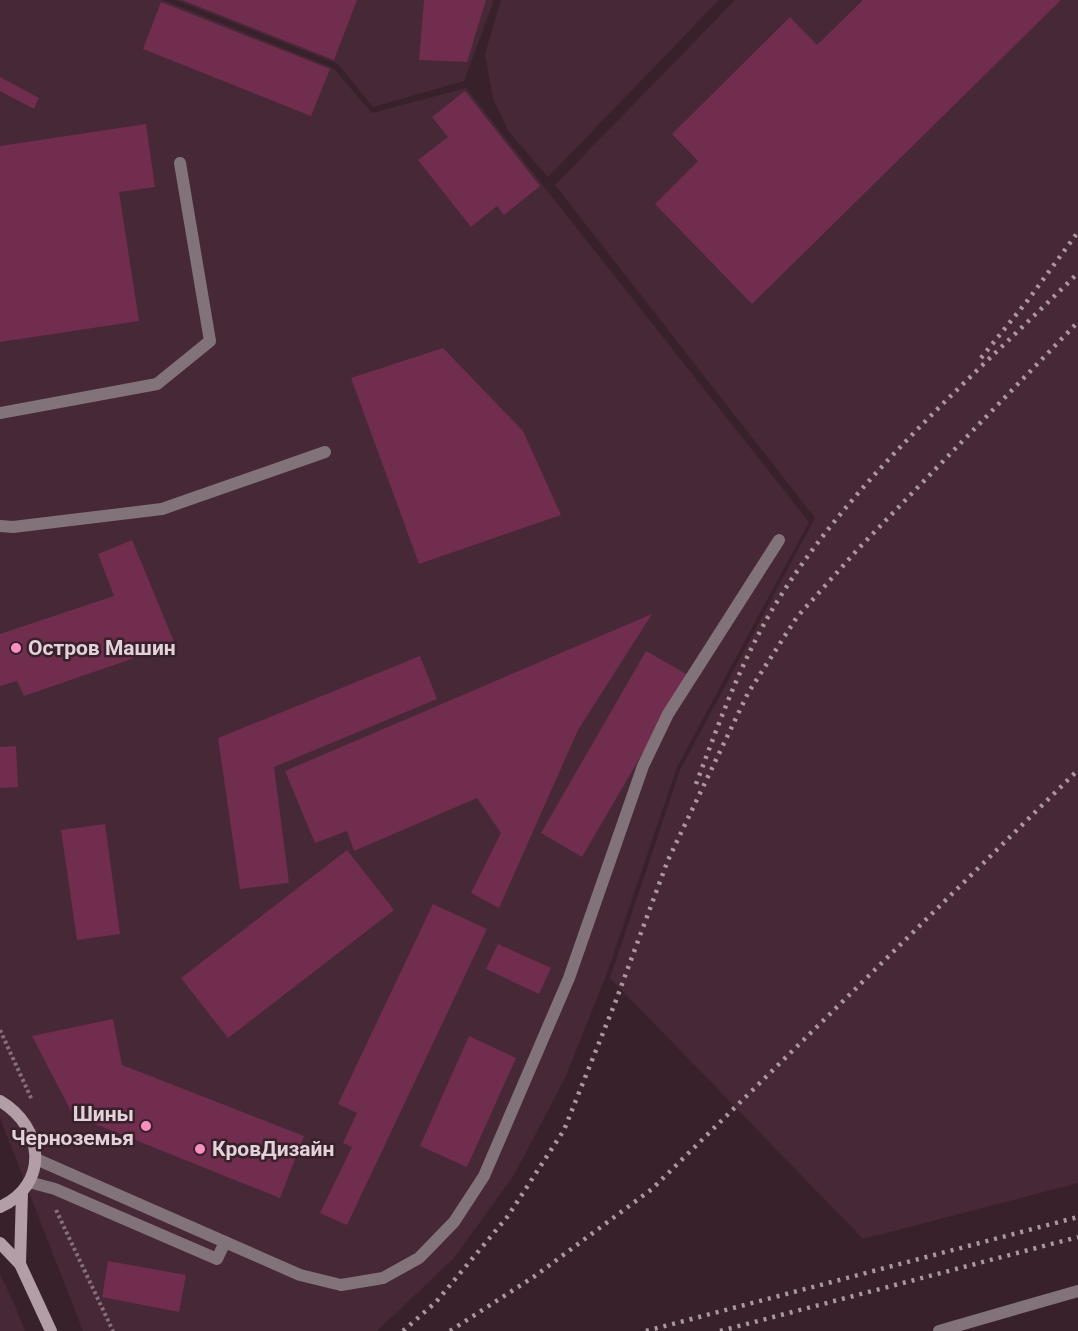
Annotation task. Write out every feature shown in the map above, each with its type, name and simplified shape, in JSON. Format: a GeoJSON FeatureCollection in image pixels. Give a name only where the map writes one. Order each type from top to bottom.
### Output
{"type":"FeatureCollection","features":[{"type":"Feature","properties":{"kind":"main road"},"geometry":{"type":"LineString","coordinates":[[0,1101],[18,1114],[28,1126],[34,1142],[36,1158],[26,1187],[20,1264]]}},
{"type":"Feature","properties":{"kind":"main road"},"geometry":{"type":"LineString","coordinates":[[0,1207],[26,1187]]}},
{"type":"Feature","properties":{"kind":"main road"},"geometry":{"type":"LineString","coordinates":[[0,1242],[20,1264],[51,1331]]}},
{"type":"Feature","properties":{"kind":"street"},"geometry":{"type":"LineString","coordinates":[[0,413],[157,384],[210,341],[180,163]]}},
{"type":"Feature","properties":{"kind":"street"},"geometry":{"type":"LineString","coordinates":[[0,526],[13,527],[162,509],[325,452]]}},
{"type":"Feature","properties":{"kind":"street"},"geometry":{"type":"LineString","coordinates":[[36,1158],[300,1275],[341,1285],[383,1278],[419,1258],[454,1222],[484,1176],[569,978],[643,766],[668,714],[779,540]]}},
{"type":"Feature","properties":{"kind":"street"},"geometry":{"type":"LineString","coordinates":[[26,1187],[55,1190],[217,1258],[225,1242]]}},
{"type":"Feature","properties":{"kind":"street"},"geometry":{"type":"LineString","coordinates":[[939,1331],[1078,1290]]}},
{"type":"Feature","properties":{"kind":"shaded area"},"geometry":{"type":"Polygon","coordinates":[[[0,0],[163,0],[333,68],[372,113],[466,88],[809,522],[677,767],[606,976],[566,1076],[514,1175],[454,1258],[377,1331],[83,1331],[0,1118],[0,0]]]}},
{"type":"Feature","properties":{"kind":"shaded area"},"geometry":{"type":"Polygon","coordinates":[[[176,0],[494,0],[464,81],[373,107],[338,64],[176,0]]]}},
{"type":"Feature","properties":{"kind":"shaded area"},"geometry":{"type":"Polygon","coordinates":[[[501,0],[719,0],[548,177],[509,132],[493,99],[485,54],[501,0]]]}},
{"type":"Feature","properties":{"kind":"shaded area"},"geometry":{"type":"Polygon","coordinates":[[[735,0],[1078,0],[1078,1183],[863,1239],[610,978],[680,770],[815,518],[555,185],[735,0]]]}},
{"type":"Feature","properties":{"kind":"shaded area"},"geometry":{"type":"Polygon","coordinates":[[[0,1274],[16,1308],[25,1331],[0,1331],[0,1274]]]}},
{"type":"Feature","properties":{"kind":"building"},"geometry":{"type":"Polygon","coordinates":[[[182,0],[357,0],[334,60],[182,0]]]}},
{"type":"Feature","properties":{"kind":"building"},"geometry":{"type":"Polygon","coordinates":[[[424,0],[486,0],[467,62],[419,60],[424,0]]]}},
{"type":"Feature","properties":{"kind":"building"},"geometry":{"type":"Polygon","coordinates":[[[863,0],[1061,0],[752,304],[655,204],[698,161],[672,134],[790,17],[817,45],[863,0]]]}},
{"type":"Feature","properties":{"kind":"building"},"geometry":{"type":"Polygon","coordinates":[[[161,2],[330,69],[311,116],[143,49],[161,2]]]}},
{"type":"Feature","properties":{"kind":"building"},"geometry":{"type":"Polygon","coordinates":[[[0,77],[39,98],[34,109],[0,91],[0,77]]]}},
{"type":"Feature","properties":{"kind":"building"},"geometry":{"type":"Polygon","coordinates":[[[465,91],[540,186],[504,215],[497,206],[471,227],[418,160],[448,137],[432,117],[465,91]]]}},
{"type":"Feature","properties":{"kind":"building"},"geometry":{"type":"Polygon","coordinates":[[[146,124],[155,187],[119,192],[139,321],[0,342],[0,146],[146,124]]]}},
{"type":"Feature","properties":{"kind":"building"},"geometry":{"type":"Polygon","coordinates":[[[443,348],[523,431],[561,515],[419,564],[351,378],[443,348]]]}},
{"type":"Feature","properties":{"kind":"building"},"geometry":{"type":"Polygon","coordinates":[[[132,540],[175,644],[24,696],[17,681],[0,686],[0,634],[114,596],[98,554],[132,540]]]}},
{"type":"Feature","properties":{"kind":"building"},"geometry":{"type":"Polygon","coordinates":[[[652,614],[578,730],[499,908],[471,893],[501,833],[477,798],[354,851],[347,831],[315,843],[285,771],[652,614]]]}},
{"type":"Feature","properties":{"kind":"building"},"geometry":{"type":"Polygon","coordinates":[[[646,651],[688,675],[582,857],[541,833],[646,651]]]}},
{"type":"Feature","properties":{"kind":"building"},"geometry":{"type":"Polygon","coordinates":[[[420,656],[437,699],[274,767],[289,883],[240,889],[218,738],[420,656]]]}},
{"type":"Feature","properties":{"kind":"building"},"geometry":{"type":"Polygon","coordinates":[[[16,746],[18,787],[0,788],[0,747],[16,746]]]}},
{"type":"Feature","properties":{"kind":"building"},"geometry":{"type":"Polygon","coordinates":[[[105,824],[120,934],[77,940],[61,830],[105,824]]]}},
{"type":"Feature","properties":{"kind":"building"},"geometry":{"type":"Polygon","coordinates":[[[347,850],[394,910],[228,1038],[181,978],[347,850]]]}},
{"type":"Feature","properties":{"kind":"building"},"geometry":{"type":"Polygon","coordinates":[[[433,904],[487,929],[347,1225],[320,1213],[352,1147],[343,1143],[357,1113],[338,1104],[433,904]]]}},
{"type":"Feature","properties":{"kind":"building"},"geometry":{"type":"Polygon","coordinates":[[[498,944],[551,968],[539,994],[486,969],[498,944]]]}},
{"type":"Feature","properties":{"kind":"building"},"geometry":{"type":"Polygon","coordinates":[[[113,1019],[122,1065],[304,1136],[280,1198],[73,1115],[32,1036],[113,1019]]]}},
{"type":"Feature","properties":{"kind":"building"},"geometry":{"type":"Polygon","coordinates":[[[469,1036],[516,1058],[467,1167],[420,1146],[469,1036]]]}},
{"type":"Feature","properties":{"kind":"building"},"geometry":{"type":"Polygon","coordinates":[[[108,1261],[186,1275],[179,1312],[102,1297],[108,1261]]]}},
{"type":"Feature","properties":{"kind":"railway"},"geometry":{"type":"LineString","coordinates":[[981,358],[1028,300],[1078,232]]}},
{"type":"Feature","properties":{"kind":"railway"},"geometry":{"type":"LineString","coordinates":[[696,784],[731,693],[752,648],[775,605],[806,559],[840,514],[916,430],[1078,273]]}},
{"type":"Feature","properties":{"kind":"railway"},"geometry":{"type":"LineString","coordinates":[[403,1331],[436,1302],[508,1216],[564,1130],[615,1003],[668,860],[748,693],[797,617],[859,548],[1078,322]]}},
{"type":"Feature","properties":{"kind":"railway"},"geometry":{"type":"LineString","coordinates":[[450,1331],[535,1276],[652,1189],[1078,770]]}},
{"type":"Feature","properties":{"kind":"railway"},"geometry":{"type":"LineString","coordinates":[[646,1331],[1078,1217]]}},
{"type":"Feature","properties":{"kind":"railway"},"geometry":{"type":"LineString","coordinates":[[720,1331],[1078,1237]]}},
{"type":"Feature","properties":{"kind":"place","name":"Остров Машин"},"geometry":{"type":"Point","coordinates":[16,648]}},
{"type":"Feature","properties":{"kind":"place","name":"Шины Черноземья"},"geometry":{"type":"Point","coordinates":[146,1126]}},
{"type":"Feature","properties":{"kind":"place","name":"КровДизайн"},"geometry":{"type":"Point","coordinates":[200,1149]}}]}
